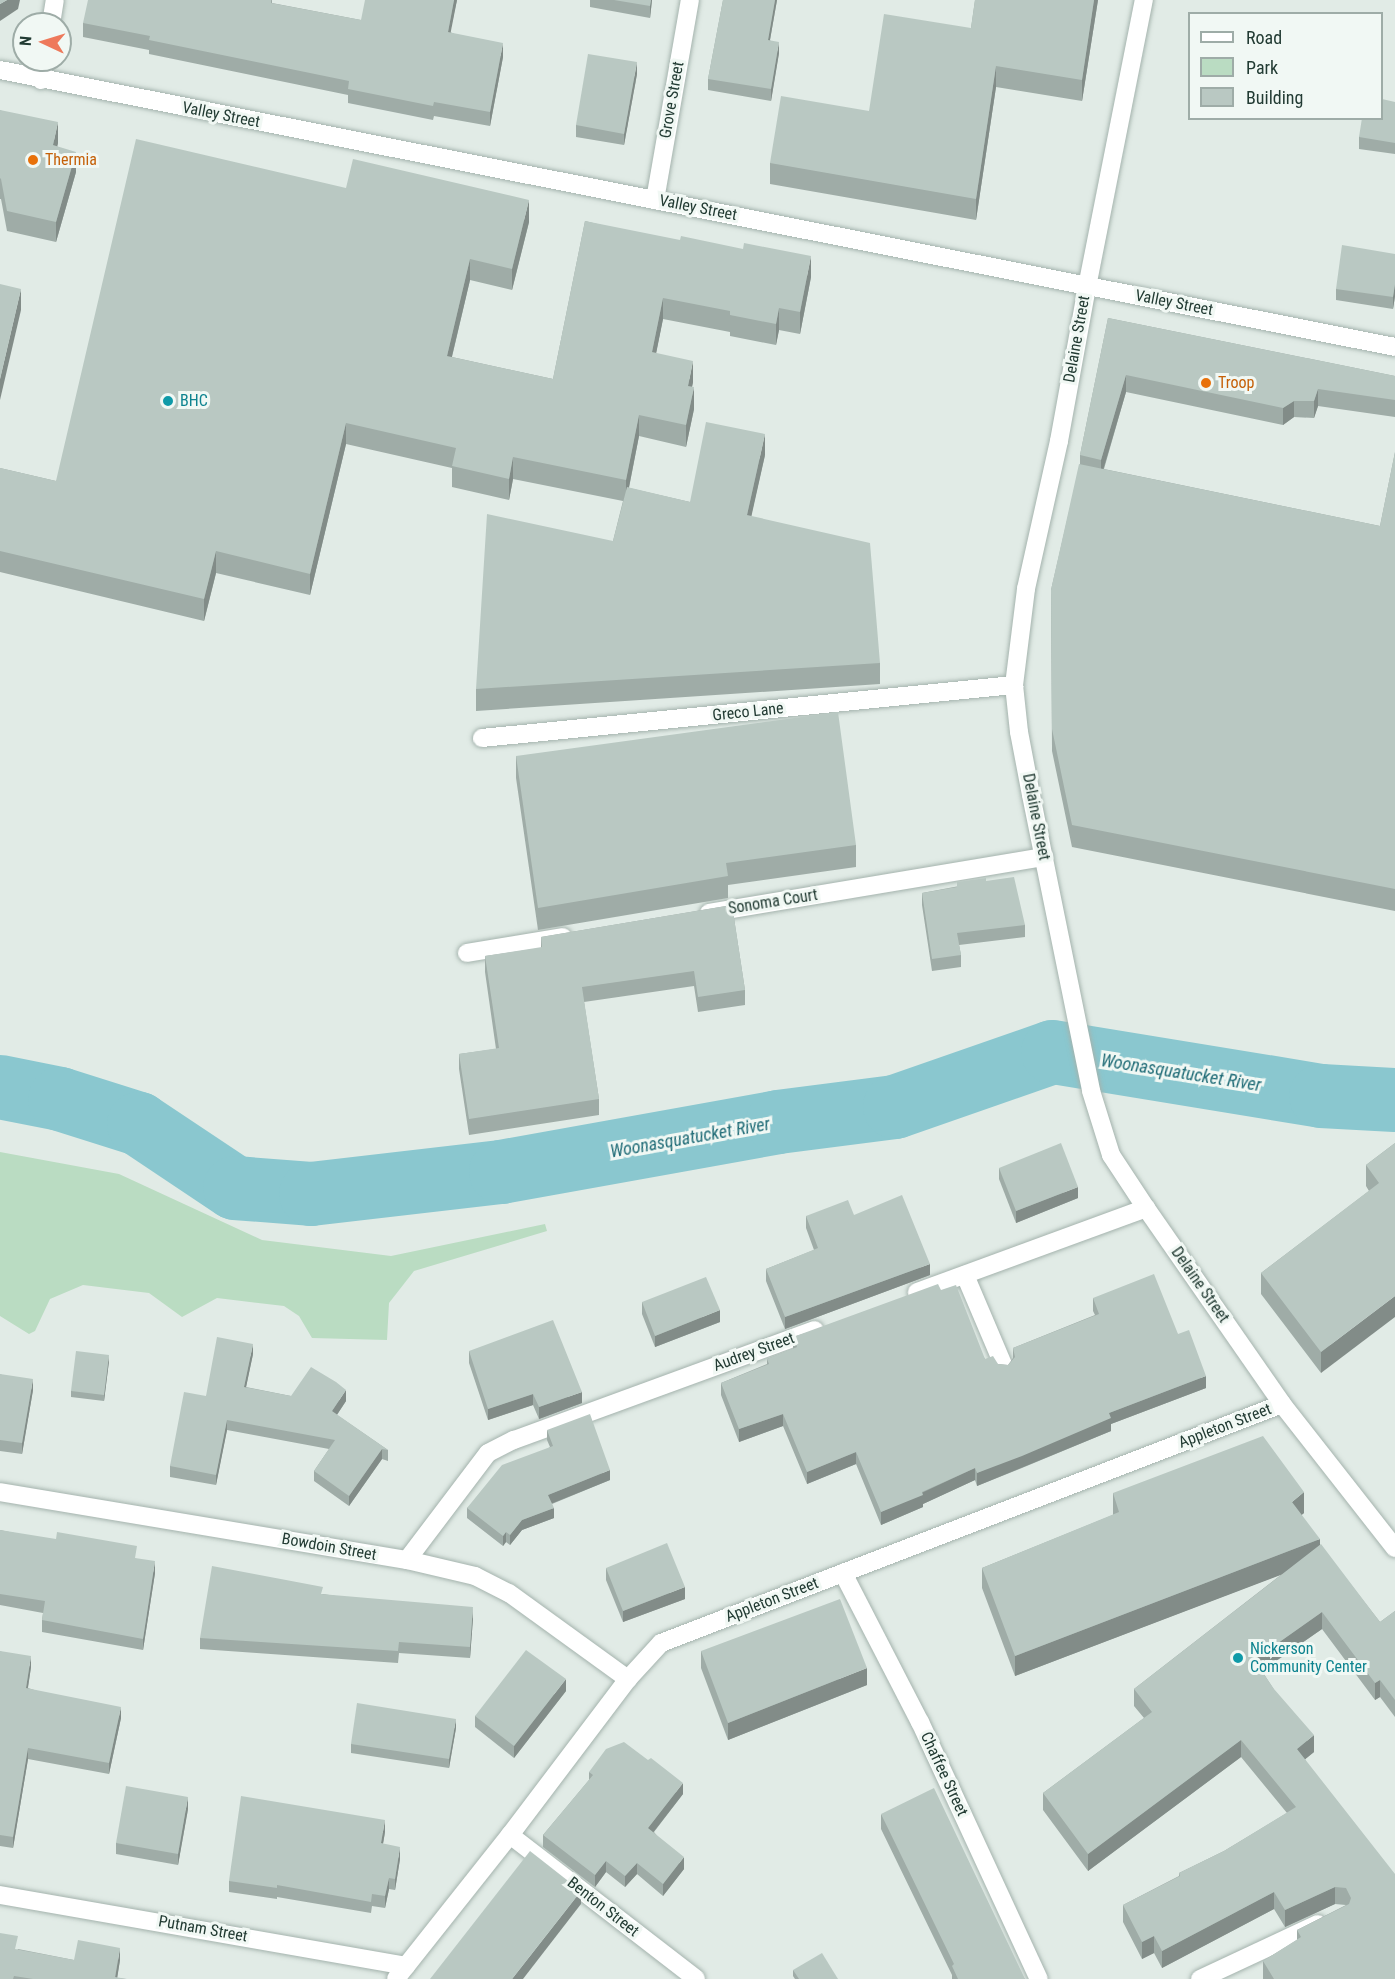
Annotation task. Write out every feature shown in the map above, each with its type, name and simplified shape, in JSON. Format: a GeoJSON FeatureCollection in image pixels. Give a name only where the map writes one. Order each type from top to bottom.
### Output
{"type":"FeatureCollection","features":[{"type":"Feature","properties":{"kind":"street","name":"Grove Street"},"geometry":{"type":"LineString","coordinates":[[655,200],[690,0]]}},
{"type":"Feature","properties":{"kind":"street","name":"Delaine Street"},"geometry":{"type":"LineString","coordinates":[[1144,0],[1059,441],[1026,589],[1014,685],[1019,732],[1076,1021],[1102,1129],[1111,1155],[1282,1404],[1395,1548]]}},
{"type":"Feature","properties":{"kind":"street","name":"Valley Street"},"geometry":{"type":"LineString","coordinates":[[0,70],[40,80],[1395,347]]}},
{"type":"Feature","properties":{"kind":"street"},"geometry":{"type":"LineString","coordinates":[[40,80],[42,72]]}},
{"type":"Feature","properties":{"kind":"street","name":"Greco Lane"},"geometry":{"type":"LineString","coordinates":[[482,738],[1014,685]]}},
{"type":"Feature","properties":{"kind":"street","name":"Sonoma Court"},"geometry":{"type":"LineString","coordinates":[[688,916],[1044,857]]}},
{"type":"Feature","properties":{"kind":"street"},"geometry":{"type":"LineString","coordinates":[[467,953],[583,934]]}},
{"type":"Feature","properties":{"kind":"street"},"geometry":{"type":"LineString","coordinates":[[899,1299],[1146,1208]]}},
{"type":"Feature","properties":{"kind":"street"},"geometry":{"type":"LineString","coordinates":[[965,1275],[1004,1368]]}},
{"type":"Feature","properties":{"kind":"street","name":"Audrey Street"},"geometry":{"type":"LineString","coordinates":[[407,1560],[488,1454],[514,1440],[833,1323]]}},
{"type":"Feature","properties":{"kind":"street","name":"Appleton Street"},"geometry":{"type":"LineString","coordinates":[[401,1972],[510,1835],[628,1679],[661,1643],[1282,1404]]}},
{"type":"Feature","properties":{"kind":"street","name":"Bowdoin Street"},"geometry":{"type":"LineString","coordinates":[[0,1492],[407,1560],[476,1576],[509,1593],[628,1679]]}},
{"type":"Feature","properties":{"kind":"street","name":"Chaffee Street"},"geometry":{"type":"LineString","coordinates":[[843,1573],[920,1722],[1039,1979]]}},
{"type":"Feature","properties":{"kind":"street","name":"Benton Street"},"geometry":{"type":"LineString","coordinates":[[510,1835],[696,1979]]}},
{"type":"Feature","properties":{"kind":"street","name":"Putnam Street"},"geometry":{"type":"LineString","coordinates":[[0,1895],[401,1972]]}},
{"type":"Feature","properties":{"kind":"street"},"geometry":{"type":"LineString","coordinates":[[1200,1979],[1329,1919]]}},
{"type":"Feature","properties":{"kind":"green space"},"geometry":{"type":"Polygon","coordinates":[[[0,1152],[119,1174],[262,1240],[391,1256],[545,1224],[547,1231],[414,1271],[389,1303],[387,1340],[312,1338],[299,1316],[284,1306],[217,1298],[182,1317],[149,1293],[83,1285],[50,1299],[35,1331],[29,1334],[0,1316],[0,1152]]]}},
{"type":"Feature","properties":{"kind":"building"},"geometry":{"type":"Polygon","coordinates":[[[88,0],[271,0],[271,3],[361,20],[365,0],[454,0],[448,32],[503,43],[490,112],[434,102],[433,106],[348,89],[349,81],[149,40],[150,36],[83,23],[88,0]]]}},
{"type":"Feature","properties":{"kind":"building"},"geometry":{"type":"Polygon","coordinates":[[[614,0],[651,0],[650,6],[614,0]]]}},
{"type":"Feature","properties":{"kind":"building"},"geometry":{"type":"Polygon","coordinates":[[[723,0],[775,0],[768,40],[779,42],[771,89],[708,79],[723,0]]]}},
{"type":"Feature","properties":{"kind":"building"},"geometry":{"type":"Polygon","coordinates":[[[975,0],[1094,0],[1082,80],[996,66],[976,199],[770,163],[781,96],[869,111],[884,14],[971,28],[975,0]]]}},
{"type":"Feature","properties":{"kind":"building"},"geometry":{"type":"Polygon","coordinates":[[[588,54],[637,62],[624,134],[576,125],[588,54]]]}},
{"type":"Feature","properties":{"kind":"building"},"geometry":{"type":"Polygon","coordinates":[[[1383,99],[1395,102],[1395,143],[1359,137],[1362,120],[1383,120],[1383,99]]]}},
{"type":"Feature","properties":{"kind":"building"},"geometry":{"type":"Polygon","coordinates":[[[0,110],[58,122],[53,145],[76,152],[56,222],[7,211],[0,178],[0,110]]]}},
{"type":"Feature","properties":{"kind":"building","name":"BHC"},"geometry":{"type":"Polygon","coordinates":[[[136,139],[346,188],[353,159],[529,200],[512,269],[470,259],[447,356],[553,379],[585,221],[680,240],[681,236],[743,249],[744,243],[811,256],[800,312],[779,308],[776,324],[730,315],[730,311],[663,298],[652,352],[693,361],[688,386],[694,387],[686,425],[639,415],[626,480],[513,457],[509,479],[452,466],[456,448],[346,423],[310,574],[216,551],[204,599],[0,551],[0,468],[56,481],[136,139]]]}},
{"type":"Feature","properties":{"kind":"building"},"geometry":{"type":"Polygon","coordinates":[[[1342,245],[1395,254],[1393,297],[1336,289],[1342,245]]]}},
{"type":"Feature","properties":{"kind":"building"},"geometry":{"type":"Polygon","coordinates":[[[0,284],[21,289],[0,379],[0,284]]]}},
{"type":"Feature","properties":{"kind":"building"},"geometry":{"type":"Polygon","coordinates":[[[1108,318],[1395,376],[1395,400],[1318,389],[1314,401],[1294,401],[1283,408],[1126,375],[1101,460],[1080,455],[1108,318]]]}},
{"type":"Feature","properties":{"kind":"building"},"geometry":{"type":"Polygon","coordinates":[[[706,422],[765,434],[747,515],[870,543],[880,663],[476,689],[487,514],[613,541],[627,487],[690,502],[706,422]]]}},
{"type":"Feature","properties":{"kind":"building"},"geometry":{"type":"Polygon","coordinates":[[[1395,452],[1395,889],[1072,825],[1052,729],[1051,590],[1079,464],[1380,526],[1395,452]]]}},
{"type":"Feature","properties":{"kind":"building"},"geometry":{"type":"Polygon","coordinates":[[[838,712],[856,845],[726,863],[728,876],[538,908],[516,756],[838,712]]]}},
{"type":"Feature","properties":{"kind":"building"},"geometry":{"type":"Polygon","coordinates":[[[1014,877],[1025,925],[957,933],[961,955],[932,959],[922,893],[957,887],[957,882],[1014,877]]]}},
{"type":"Feature","properties":{"kind":"building"},"geometry":{"type":"Polygon","coordinates":[[[732,905],[745,990],[698,997],[694,971],[582,987],[599,1099],[469,1119],[459,1054],[499,1048],[485,956],[542,947],[541,937],[732,905]]]}},
{"type":"Feature","properties":{"kind":"building"},"geometry":{"type":"Polygon","coordinates":[[[1061,1143],[1078,1187],[1016,1211],[999,1168],[1061,1143]]]}},
{"type":"Feature","properties":{"kind":"building"},"geometry":{"type":"Polygon","coordinates":[[[1395,1143],[1395,1296],[1321,1352],[1261,1273],[1379,1183],[1366,1165],[1395,1143]]]}},
{"type":"Feature","properties":{"kind":"building"},"geometry":{"type":"Polygon","coordinates":[[[902,1195],[930,1264],[785,1317],[766,1269],[818,1248],[806,1216],[848,1200],[854,1215],[902,1195]]]}},
{"type":"Feature","properties":{"kind":"building"},"geometry":{"type":"Polygon","coordinates":[[[1154,1274],[1178,1334],[1189,1330],[1206,1376],[1109,1413],[1111,1418],[1022,1456],[977,1473],[975,1468],[922,1492],[923,1495],[881,1512],[856,1452],[807,1472],[783,1414],[739,1429],[721,1383],[769,1364],[767,1359],[797,1347],[793,1337],[938,1284],[941,1290],[956,1285],[985,1359],[993,1356],[998,1364],[1008,1365],[1015,1357],[1013,1348],[1099,1314],[1093,1298],[1154,1274]]]}},
{"type":"Feature","properties":{"kind":"building"},"geometry":{"type":"Polygon","coordinates":[[[706,1277],[720,1310],[655,1336],[642,1302],[706,1277]]]}},
{"type":"Feature","properties":{"kind":"building"},"geometry":{"type":"Polygon","coordinates":[[[553,1320],[582,1392],[539,1407],[533,1394],[488,1409],[469,1351],[553,1320]]]}},
{"type":"Feature","properties":{"kind":"building"},"geometry":{"type":"Polygon","coordinates":[[[217,1337],[253,1344],[244,1387],[291,1396],[311,1367],[346,1390],[332,1411],[388,1450],[382,1449],[349,1496],[314,1471],[335,1440],[227,1420],[216,1475],[170,1466],[184,1392],[206,1396],[217,1337]]]}},
{"type":"Feature","properties":{"kind":"building"},"geometry":{"type":"Polygon","coordinates":[[[76,1351],[109,1355],[104,1395],[71,1391],[76,1351]]]}},
{"type":"Feature","properties":{"kind":"building"},"geometry":{"type":"Polygon","coordinates":[[[0,1374],[33,1379],[22,1443],[0,1440],[0,1374]]]}},
{"type":"Feature","properties":{"kind":"building"},"geometry":{"type":"Polygon","coordinates":[[[590,1414],[610,1470],[548,1495],[554,1508],[522,1520],[510,1535],[506,1532],[503,1536],[467,1508],[502,1465],[553,1446],[547,1430],[590,1414]]]}},
{"type":"Feature","properties":{"kind":"building"},"geometry":{"type":"Polygon","coordinates":[[[1263,1436],[1304,1492],[1292,1502],[1320,1539],[1015,1656],[982,1568],[1119,1512],[1113,1493],[1263,1436]]]}},
{"type":"Feature","properties":{"kind":"building"},"geometry":{"type":"Polygon","coordinates":[[[0,1530],[56,1539],[57,1532],[137,1546],[135,1558],[155,1561],[143,1639],[42,1620],[45,1601],[0,1594],[0,1530]]]}},
{"type":"Feature","properties":{"kind":"building"},"geometry":{"type":"Polygon","coordinates":[[[667,1543],[685,1587],[623,1611],[606,1568],[667,1543]]]}},
{"type":"Feature","properties":{"kind":"building"},"geometry":{"type":"Polygon","coordinates":[[[1321,1544],[1380,1622],[1395,1611],[1395,1700],[1380,1680],[1375,1683],[1322,1612],[1254,1660],[1274,1689],[1314,1735],[1297,1749],[1395,1874],[1395,1979],[1274,1979],[1263,1961],[1301,1937],[1297,1930],[1349,1904],[1351,1898],[1346,1888],[1335,1887],[1285,1910],[1274,1892],[1162,1951],[1154,1936],[1142,1942],[1123,1905],[1180,1876],[1179,1873],[1224,1851],[1296,1807],[1241,1740],[1088,1854],[1043,1793],[1152,1712],[1134,1689],[1321,1544]]]}},
{"type":"Feature","properties":{"kind":"building"},"geometry":{"type":"Polygon","coordinates":[[[212,1566],[323,1587],[321,1594],[473,1607],[470,1647],[399,1642],[398,1651],[200,1638],[212,1566]]]}},
{"type":"Feature","properties":{"kind":"building"},"geometry":{"type":"Polygon","coordinates":[[[840,1599],[867,1668],[728,1723],[701,1651],[840,1599]]]}},
{"type":"Feature","properties":{"kind":"building"},"geometry":{"type":"Polygon","coordinates":[[[526,1650],[566,1679],[514,1746],[475,1716],[526,1650]]]}},
{"type":"Feature","properties":{"kind":"building"},"geometry":{"type":"Polygon","coordinates":[[[0,1651],[31,1656],[26,1688],[121,1707],[109,1763],[28,1748],[13,1837],[0,1835],[0,1651]]]}},
{"type":"Feature","properties":{"kind":"building"},"geometry":{"type":"Polygon","coordinates":[[[357,1703],[456,1719],[449,1759],[351,1744],[357,1703]]]}},
{"type":"Feature","properties":{"kind":"building"},"geometry":{"type":"Polygon","coordinates":[[[624,1742],[648,1760],[651,1758],[683,1783],[648,1828],[684,1857],[663,1884],[637,1863],[625,1876],[606,1861],[595,1875],[543,1835],[593,1775],[589,1772],[606,1749],[624,1742]]]}},
{"type":"Feature","properties":{"kind":"building"},"geometry":{"type":"Polygon","coordinates":[[[126,1786],[188,1797],[178,1854],[116,1843],[126,1786]]]}},
{"type":"Feature","properties":{"kind":"building"},"geometry":{"type":"Polygon","coordinates":[[[934,1788],[1025,1979],[958,1979],[952,1966],[954,1964],[881,1814],[934,1788]]]}},
{"type":"Feature","properties":{"kind":"building"},"geometry":{"type":"Polygon","coordinates":[[[241,1796],[385,1820],[381,1843],[400,1847],[395,1879],[389,1878],[385,1896],[372,1894],[371,1902],[277,1885],[277,1888],[229,1881],[241,1796]]]}},
{"type":"Feature","properties":{"kind":"building"},"geometry":{"type":"Polygon","coordinates":[[[530,1851],[581,1891],[512,1979],[430,1979],[530,1851]]]}},
{"type":"Feature","properties":{"kind":"building"},"geometry":{"type":"Polygon","coordinates":[[[0,1933],[18,1936],[15,1949],[74,1960],[78,1940],[120,1948],[115,1977],[127,1979],[33,1979],[14,1976],[13,1979],[0,1979],[0,1933]]]}},
{"type":"Feature","properties":{"kind":"building"},"geometry":{"type":"Polygon","coordinates":[[[822,1953],[838,1979],[799,1979],[793,1970],[822,1953]]]}},
{"type":"Feature","properties":{"kind":"waterway","name":"Woonasquatucket River"},"geometry":{"type":"LineString","coordinates":[[0,1087],[60,1099],[139,1124],[235,1188],[311,1194],[501,1172],[778,1122],[895,1107],[1053,1052],[1321,1096],[1395,1100]]}},
{"type":"Feature","properties":{"kind":"place","name":"Thermia"},"geometry":{"type":"Point","coordinates":[33,160]}},
{"type":"Feature","properties":{"kind":"place","name":"Troop"},"geometry":{"type":"Point","coordinates":[1206,383]}},
{"type":"Feature","properties":{"kind":"place","name":"BHC"},"geometry":{"type":"Point","coordinates":[168,401]}},
{"type":"Feature","properties":{"kind":"place","name":"Nickerson Community Center"},"geometry":{"type":"Point","coordinates":[1238,1658]}}]}
